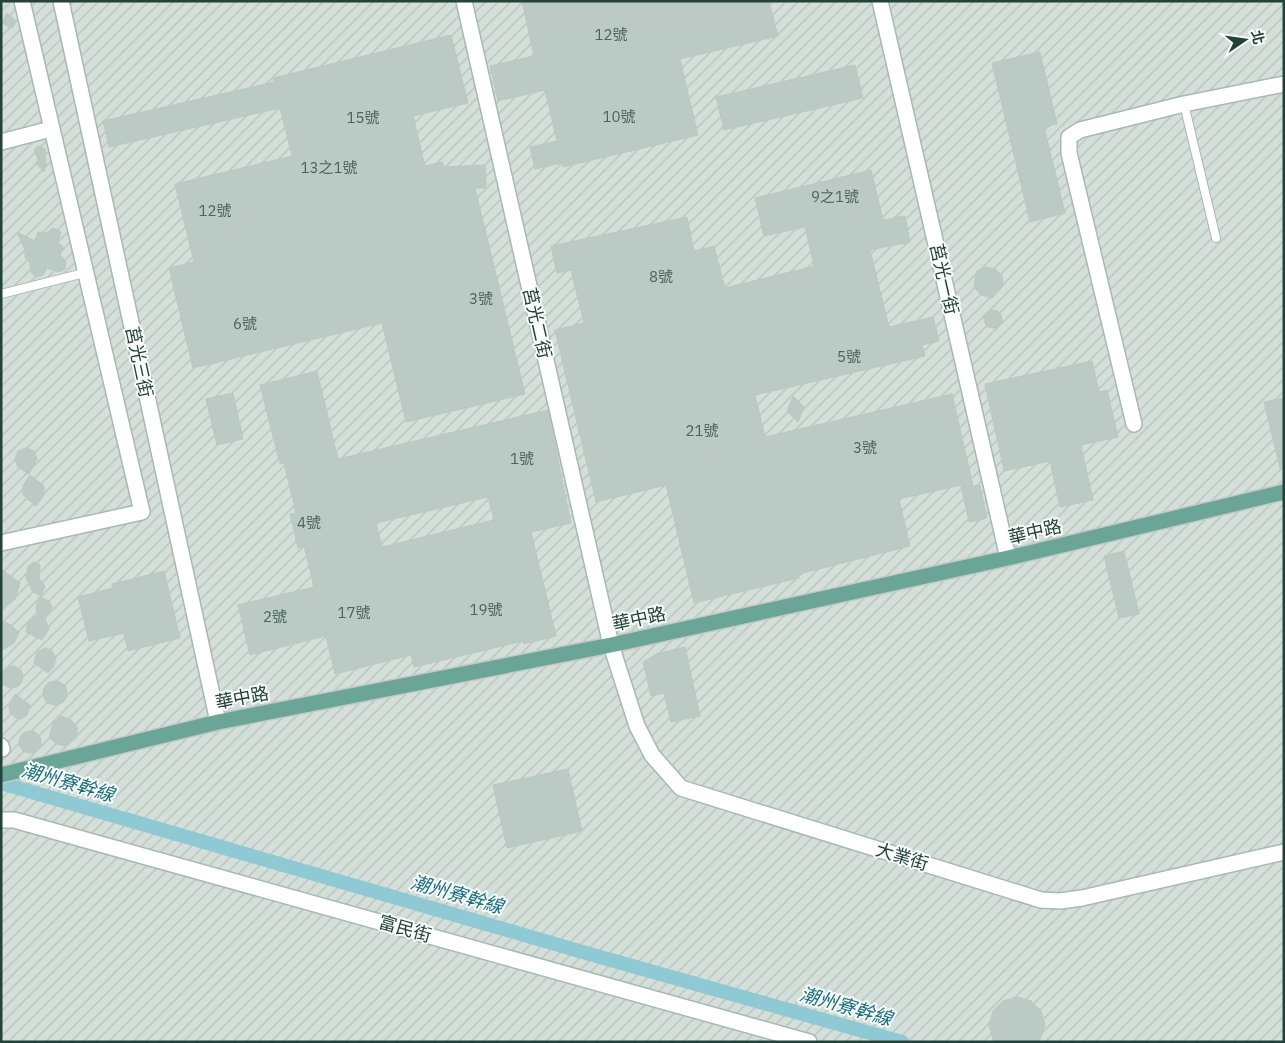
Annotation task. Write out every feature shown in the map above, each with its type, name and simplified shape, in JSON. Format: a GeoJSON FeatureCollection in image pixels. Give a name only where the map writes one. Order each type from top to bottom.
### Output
{"type":"FeatureCollection","features":[{"type":"Feature","properties":{"kind":"main road","name":"華中路"},"geometry":{"type":"LineString","coordinates":[[1,775],[218,722],[611,645],[1008,558],[1284,492]]}},
{"type":"Feature","properties":{"kind":"street"},"geometry":{"type":"LineString","coordinates":[[1,543],[142,512],[84,273],[22,1]]}},
{"type":"Feature","properties":{"kind":"street","name":"莒光三街"},"geometry":{"type":"LineString","coordinates":[[61,1],[218,722]]}},
{"type":"Feature","properties":{"kind":"street","name":"莒光二街"},"geometry":{"type":"LineString","coordinates":[[464,1],[611,645]]}},
{"type":"Feature","properties":{"kind":"street","name":"莒光一街"},"geometry":{"type":"LineString","coordinates":[[880,1],[1008,558]]}},
{"type":"Feature","properties":{"kind":"street"},"geometry":{"type":"LineString","coordinates":[[1134,424],[1069,153],[1069,137],[1080,130],[1184,104],[1284,84]]}},
{"type":"Feature","properties":{"kind":"street"},"geometry":{"type":"LineString","coordinates":[[1,142],[51,129]]}},
{"type":"Feature","properties":{"kind":"street","name":"大業街"},"geometry":{"type":"LineString","coordinates":[[611,645],[637,726],[652,755],[681,788],[1032,897],[1060,901],[1082,898],[1284,852]]}},
{"type":"Feature","properties":{"kind":"street","name":"富民街"},"geometry":{"type":"LineString","coordinates":[[1,820],[14,820],[809,1042]]}},
{"type":"Feature","properties":{"kind":"lane"},"geometry":{"type":"LineString","coordinates":[[1184,104],[1216,238]]}},
{"type":"Feature","properties":{"kind":"lane"},"geometry":{"type":"LineString","coordinates":[[1,294],[84,273]]}},
{"type":"Feature","properties":{"kind":"shaded area"},"geometry":{"type":"Polygon","coordinates":[[[1,1],[1284,1],[1284,1042],[1,1042],[1,1]]]}},
{"type":"Feature","properties":{"kind":"building"},"geometry":{"type":"Polygon","coordinates":[[[522,1],[585,1],[585,4],[597,1],[769,1],[778,36],[680,59],[698,135],[563,167],[562,163],[535,169],[530,147],[557,141],[545,90],[498,101],[490,66],[534,56],[522,1]]]}},
{"type":"Feature","properties":{"kind":"building"},"geometry":{"type":"Polygon","coordinates":[[[7,13],[15,20],[14,26],[11,28],[2,23],[7,13]]]}},
{"type":"Feature","properties":{"kind":"building"},"geometry":{"type":"Polygon","coordinates":[[[451,35],[468,103],[413,116],[425,166],[442,162],[444,167],[485,165],[486,188],[475,188],[525,394],[406,422],[382,323],[193,368],[169,268],[194,262],[175,184],[292,156],[280,108],[109,147],[103,121],[274,82],[273,78],[451,35]]]}},
{"type":"Feature","properties":{"kind":"building"},"geometry":{"type":"Polygon","coordinates":[[[1040,52],[1057,124],[1044,127],[1065,213],[1030,222],[992,63],[1040,52]]]}},
{"type":"Feature","properties":{"kind":"building"},"geometry":{"type":"Polygon","coordinates":[[[855,65],[863,98],[724,130],[716,97],[855,65]]]}},
{"type":"Feature","properties":{"kind":"building"},"geometry":{"type":"Polygon","coordinates":[[[38,146],[45,149],[46,163],[44,172],[36,163],[38,159],[34,150],[38,146]]]}},
{"type":"Feature","properties":{"kind":"building"},"geometry":{"type":"Polygon","coordinates":[[[871,170],[883,220],[905,216],[910,242],[870,250],[889,327],[933,317],[939,341],[922,345],[925,356],[755,395],[765,437],[952,394],[973,486],[980,485],[987,518],[969,522],[961,485],[899,499],[910,546],[799,574],[799,578],[694,603],[666,485],[596,502],[555,330],[584,323],[571,270],[557,273],[551,246],[687,217],[694,251],[714,246],[725,288],[814,266],[805,227],[764,236],[755,198],[871,170]]]}},
{"type":"Feature","properties":{"kind":"building"},"geometry":{"type":"Polygon","coordinates":[[[53,228],[61,232],[58,242],[63,247],[60,255],[66,262],[65,269],[59,272],[47,268],[43,275],[36,277],[31,272],[30,263],[25,257],[25,250],[17,232],[35,241],[38,232],[46,233],[53,228]]]}},
{"type":"Feature","properties":{"kind":"building"},"geometry":{"type":"Polygon","coordinates":[[[985,267],[995,269],[1002,276],[1003,286],[992,298],[981,295],[974,287],[976,272],[985,267]]]}},
{"type":"Feature","properties":{"kind":"building"},"geometry":{"type":"Polygon","coordinates":[[[993,310],[999,313],[1002,319],[999,325],[993,328],[987,325],[984,319],[987,313],[993,310]]]}},
{"type":"Feature","properties":{"kind":"building"},"geometry":{"type":"Polygon","coordinates":[[[1092,361],[1099,392],[1107,390],[1118,437],[1081,445],[1093,500],[1060,507],[1050,461],[1004,471],[985,384],[1092,361]]]}},
{"type":"Feature","properties":{"kind":"building"},"geometry":{"type":"Polygon","coordinates":[[[317,371],[338,459],[548,410],[571,523],[531,532],[556,636],[524,644],[523,641],[414,667],[411,655],[335,674],[326,636],[250,655],[238,605],[314,587],[304,546],[298,548],[290,514],[296,513],[284,463],[280,464],[260,385],[317,371]],[[488,497],[376,523],[382,547],[494,520],[488,497]]]}},
{"type":"Feature","properties":{"kind":"building"},"geometry":{"type":"Polygon","coordinates":[[[233,393],[243,439],[217,445],[206,399],[233,393]]]}},
{"type":"Feature","properties":{"kind":"building"},"geometry":{"type":"Polygon","coordinates":[[[793,396],[804,407],[798,422],[787,411],[793,396]]]}},
{"type":"Feature","properties":{"kind":"building"},"geometry":{"type":"Polygon","coordinates":[[[1284,398],[1284,468],[1280,468],[1264,402],[1284,398]]]}},
{"type":"Feature","properties":{"kind":"building"},"geometry":{"type":"Polygon","coordinates":[[[26,448],[34,451],[37,459],[29,474],[18,467],[15,459],[18,451],[26,448]]]}},
{"type":"Feature","properties":{"kind":"building"},"geometry":{"type":"Polygon","coordinates":[[[30,475],[44,486],[44,495],[36,506],[23,495],[23,486],[30,475]]]}},
{"type":"Feature","properties":{"kind":"building"},"geometry":{"type":"Polygon","coordinates":[[[1124,551],[1139,614],[1119,618],[1104,556],[1124,551]]]}},
{"type":"Feature","properties":{"kind":"building"},"geometry":{"type":"Polygon","coordinates":[[[34,562],[40,565],[39,579],[45,586],[41,596],[33,592],[26,578],[28,566],[34,562]]]}},
{"type":"Feature","properties":{"kind":"building"},"geometry":{"type":"Polygon","coordinates":[[[1,569],[20,583],[15,599],[1,610],[1,569]]]}},
{"type":"Feature","properties":{"kind":"building"},"geometry":{"type":"Polygon","coordinates":[[[164,571],[180,638],[128,651],[124,633],[89,641],[78,597],[113,588],[112,584],[164,571]]]}},
{"type":"Feature","properties":{"kind":"building"},"geometry":{"type":"Polygon","coordinates":[[[39,597],[49,601],[52,607],[45,618],[49,629],[42,640],[26,632],[28,623],[38,615],[36,608],[39,597]]]}},
{"type":"Feature","properties":{"kind":"building"},"geometry":{"type":"Polygon","coordinates":[[[1,621],[11,625],[19,633],[14,643],[1,651],[1,621]]]}},
{"type":"Feature","properties":{"kind":"building"},"geometry":{"type":"Polygon","coordinates":[[[685,647],[700,716],[671,722],[664,693],[651,696],[643,662],[656,654],[685,647]]]}},
{"type":"Feature","properties":{"kind":"building"},"geometry":{"type":"Polygon","coordinates":[[[46,648],[52,651],[56,658],[54,666],[48,673],[34,663],[37,652],[46,648]]]}},
{"type":"Feature","properties":{"kind":"building"},"geometry":{"type":"Polygon","coordinates":[[[12,666],[20,669],[23,677],[20,685],[12,688],[4,685],[1,677],[4,669],[12,666]]]}},
{"type":"Feature","properties":{"kind":"building"},"geometry":{"type":"Polygon","coordinates":[[[55,681],[64,684],[67,693],[64,702],[55,705],[46,702],[43,693],[46,684],[55,681]]]}},
{"type":"Feature","properties":{"kind":"building"},"geometry":{"type":"Polygon","coordinates":[[[15,694],[30,705],[27,715],[22,719],[16,718],[10,713],[9,705],[15,694]]]}},
{"type":"Feature","properties":{"kind":"building"},"geometry":{"type":"Polygon","coordinates":[[[61,716],[71,720],[77,727],[77,737],[66,746],[57,744],[49,738],[53,723],[61,716]]]}},
{"type":"Feature","properties":{"kind":"building"},"geometry":{"type":"Polygon","coordinates":[[[30,731],[38,734],[41,742],[38,750],[30,753],[22,750],[19,742],[22,734],[30,731]]]}},
{"type":"Feature","properties":{"kind":"building"},"geometry":{"type":"Polygon","coordinates":[[[568,769],[582,831],[507,848],[493,785],[568,769]]]}},
{"type":"Feature","properties":{"kind":"building"},"geometry":{"type":"Polygon","coordinates":[[[1017,997],[1031,1001],[1041,1011],[1045,1025],[1039,1042],[995,1042],[989,1025],[993,1011],[1003,1001],[1017,997]]]}},
{"type":"Feature","properties":{"kind":"waterway","name":"潮州寮幹線"},"geometry":{"type":"LineString","coordinates":[[1,783],[586,953],[902,1042]]}}]}
